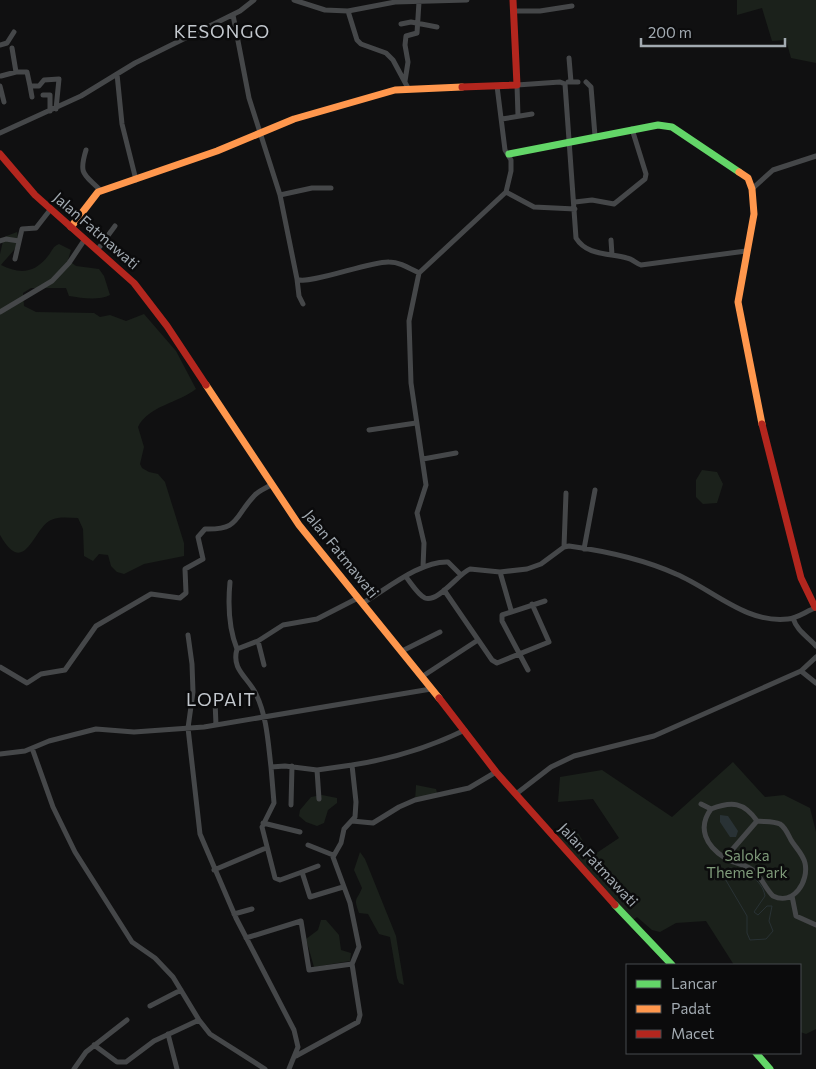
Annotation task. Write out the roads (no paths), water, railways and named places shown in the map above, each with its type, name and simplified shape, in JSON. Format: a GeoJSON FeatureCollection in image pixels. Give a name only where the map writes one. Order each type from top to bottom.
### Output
{"type":"FeatureCollection","features":[{"type":"Feature","properties":{"kind":"main road"},"geometry":{"type":"LineString","coordinates":[[71,227],[92,197],[101,191],[216,151],[294,119],[406,84],[517,85],[513,0]]}},
{"type":"Feature","properties":{"kind":"main road"},"geometry":{"type":"LineString","coordinates":[[509,154],[658,125],[672,127],[696,141],[748,178],[755,206],[738,289],[738,302],[751,371],[794,553],[802,578],[816,608]]}},
{"type":"Feature","properties":{"kind":"main road","name":"Jalan Fatmawati"},"geometry":{"type":"LineString","coordinates":[[0,154],[50,210],[98,249],[134,283],[167,326],[299,525],[422,676],[496,772],[591,879],[671,964]]}},
{"type":"Feature","properties":{"kind":"main road"},"geometry":{"type":"LineString","coordinates":[[757,1054],[770,1069]]}},
{"type":"Feature","properties":{"kind":"street"},"geometry":{"type":"LineString","coordinates":[[0,133],[53,110],[117,74],[233,15],[254,0]]}},
{"type":"Feature","properties":{"kind":"street"},"geometry":{"type":"LineString","coordinates":[[294,0],[325,10],[348,11],[371,5],[416,1],[468,0]]}},
{"type":"Feature","properties":{"kind":"street"},"geometry":{"type":"LineString","coordinates":[[406,84],[408,62],[405,38],[416,34],[418,23],[416,1]]}},
{"type":"Feature","properties":{"kind":"street"},"geometry":{"type":"LineString","coordinates":[[514,11],[572,6]]}},
{"type":"Feature","properties":{"kind":"street"},"geometry":{"type":"LineString","coordinates":[[348,11],[361,44],[386,53],[406,84]]}},
{"type":"Feature","properties":{"kind":"street"},"geometry":{"type":"LineString","coordinates":[[233,15],[249,98],[258,133],[280,195],[299,296],[303,304]]}},
{"type":"Feature","properties":{"kind":"street"},"geometry":{"type":"LineString","coordinates":[[401,24],[418,23],[437,27]]}},
{"type":"Feature","properties":{"kind":"street"},"geometry":{"type":"LineString","coordinates":[[0,45],[7,43],[14,32]]}},
{"type":"Feature","properties":{"kind":"street"},"geometry":{"type":"LineString","coordinates":[[12,48],[16,72]]}},
{"type":"Feature","properties":{"kind":"street"},"geometry":{"type":"LineString","coordinates":[[569,58],[571,82]]}},
{"type":"Feature","properties":{"kind":"street"},"geometry":{"type":"LineString","coordinates":[[0,76],[16,72],[27,72],[32,97]]}},
{"type":"Feature","properties":{"kind":"street"},"geometry":{"type":"LineString","coordinates":[[117,74],[122,124],[136,180]]}},
{"type":"Feature","properties":{"kind":"street"},"geometry":{"type":"LineString","coordinates":[[30,86],[39,86],[44,80],[59,79],[53,110]]}},
{"type":"Feature","properties":{"kind":"street"},"geometry":{"type":"LineString","coordinates":[[518,116],[517,85],[578,82]]}},
{"type":"Feature","properties":{"kind":"street"},"geometry":{"type":"LineString","coordinates":[[586,82],[591,87],[596,136]]}},
{"type":"Feature","properties":{"kind":"street"},"geometry":{"type":"LineString","coordinates":[[563,83],[567,95],[569,143],[578,241],[597,254],[630,259],[641,265],[746,250]]}},
{"type":"Feature","properties":{"kind":"street"},"geometry":{"type":"LineString","coordinates":[[0,86],[4,102]]}},
{"type":"Feature","properties":{"kind":"street"},"geometry":{"type":"LineString","coordinates":[[423,567],[423,537],[417,513],[426,485],[410,383],[409,321],[419,272],[506,192],[511,171],[509,154],[505,150],[497,86]]}},
{"type":"Feature","properties":{"kind":"street"},"geometry":{"type":"LineString","coordinates":[[43,95],[50,95],[53,110]]}},
{"type":"Feature","properties":{"kind":"street"},"geometry":{"type":"LineString","coordinates":[[502,119],[532,114]]}},
{"type":"Feature","properties":{"kind":"street"},"geometry":{"type":"LineString","coordinates":[[574,202],[592,200],[614,204],[645,179],[646,174],[632,129]]}},
{"type":"Feature","properties":{"kind":"street"},"geometry":{"type":"LineString","coordinates":[[86,150],[82,167],[84,174],[101,191]]}},
{"type":"Feature","properties":{"kind":"street"},"geometry":{"type":"LineString","coordinates":[[752,189],[765,180],[773,170],[816,156]]}},
{"type":"Feature","properties":{"kind":"street"},"geometry":{"type":"LineString","coordinates":[[280,195],[312,188],[331,188]]}},
{"type":"Feature","properties":{"kind":"street"},"geometry":{"type":"LineString","coordinates":[[506,192],[532,206],[575,209]]}},
{"type":"Feature","properties":{"kind":"street"},"geometry":{"type":"LineString","coordinates":[[15,259],[22,228],[36,228],[50,210]]}},
{"type":"Feature","properties":{"kind":"street"},"geometry":{"type":"LineString","coordinates":[[98,249],[115,226]]}},
{"type":"Feature","properties":{"kind":"street"},"geometry":{"type":"LineString","coordinates":[[0,241],[6,239],[19,241]]}},
{"type":"Feature","properties":{"kind":"street"},"geometry":{"type":"LineString","coordinates":[[0,312],[52,281],[69,263],[86,239]]}},
{"type":"Feature","properties":{"kind":"street"},"geometry":{"type":"LineString","coordinates":[[611,240],[612,255]]}},
{"type":"Feature","properties":{"kind":"street"},"geometry":{"type":"LineString","coordinates":[[297,279],[307,282],[348,269],[388,262],[399,263],[419,272]]}},
{"type":"Feature","properties":{"kind":"street"},"geometry":{"type":"LineString","coordinates":[[369,430],[416,423]]}},
{"type":"Feature","properties":{"kind":"street"},"geometry":{"type":"LineString","coordinates":[[422,459],[456,454]]}},
{"type":"Feature","properties":{"kind":"street"},"geometry":{"type":"LineString","coordinates":[[0,667],[27,683],[41,674],[64,670],[96,626],[151,594],[180,598],[186,593],[185,569],[203,559],[198,537],[205,529],[224,530],[240,517],[254,494],[271,485]]}},
{"type":"Feature","properties":{"kind":"street"},"geometry":{"type":"LineString","coordinates":[[584,549],[595,490]]}},
{"type":"Feature","properties":{"kind":"street"},"geometry":{"type":"LineString","coordinates":[[564,547],[566,493]]}},
{"type":"Feature","properties":{"kind":"street"},"geometry":{"type":"LineString","coordinates":[[406,577],[425,598],[444,590],[466,570],[474,568],[500,572],[532,567],[564,547],[636,559],[677,574],[713,595],[750,613],[779,619],[793,618],[816,608]]}},
{"type":"Feature","properties":{"kind":"street"},"geometry":{"type":"LineString","coordinates":[[237,649],[258,641],[283,625],[317,619],[360,600],[435,562],[448,562],[461,575]]}},
{"type":"Feature","properties":{"kind":"street"},"geometry":{"type":"LineString","coordinates":[[500,572],[511,610]]}},
{"type":"Feature","properties":{"kind":"street"},"geometry":{"type":"LineString","coordinates":[[230,582],[228,596],[232,637],[237,649],[236,658],[239,672],[251,684],[265,717],[272,767],[274,798],[263,823],[266,848],[276,879],[280,880],[318,866]]}},
{"type":"Feature","properties":{"kind":"street"},"geometry":{"type":"LineString","coordinates":[[444,590],[492,660],[497,663],[549,642],[532,604]]}},
{"type":"Feature","properties":{"kind":"street"},"geometry":{"type":"LineString","coordinates":[[528,670],[502,619],[502,615],[511,610],[545,600]]}},
{"type":"Feature","properties":{"kind":"street"},"geometry":{"type":"LineString","coordinates":[[793,618],[796,628],[816,646]]}},
{"type":"Feature","properties":{"kind":"street"},"geometry":{"type":"LineString","coordinates":[[401,652],[440,632]]}},
{"type":"Feature","properties":{"kind":"street"},"geometry":{"type":"LineString","coordinates":[[188,635],[192,686],[188,728],[198,824],[203,845],[234,914],[294,1030],[298,1047],[296,1056],[289,1069]]}},
{"type":"Feature","properties":{"kind":"street"},"geometry":{"type":"LineString","coordinates":[[422,676],[478,640]]}},
{"type":"Feature","properties":{"kind":"street"},"geometry":{"type":"LineString","coordinates":[[258,641],[264,666]]}},
{"type":"Feature","properties":{"kind":"street"},"geometry":{"type":"LineString","coordinates":[[516,794],[551,767],[574,756],[654,736],[801,671],[816,657]]}},
{"type":"Feature","properties":{"kind":"street"},"geometry":{"type":"LineString","coordinates":[[801,671],[816,683]]}},
{"type":"Feature","properties":{"kind":"street"},"geometry":{"type":"LineString","coordinates":[[0,754],[32,748],[96,729],[134,732],[216,725],[431,689]]}},
{"type":"Feature","properties":{"kind":"street"},"geometry":{"type":"LineString","coordinates":[[214,701],[216,725]]}},
{"type":"Feature","properties":{"kind":"street"},"geometry":{"type":"LineString","coordinates":[[272,767],[292,766],[317,770],[381,761],[408,754],[465,730]]}},
{"type":"Feature","properties":{"kind":"street"},"geometry":{"type":"LineString","coordinates":[[32,748],[53,807],[75,852],[132,942],[155,958],[173,977],[199,1020],[210,1034],[265,1069]]}},
{"type":"Feature","properties":{"kind":"street"},"geometry":{"type":"LineString","coordinates":[[333,855],[341,843],[344,829],[352,821],[356,811],[352,765]]}},
{"type":"Feature","properties":{"kind":"street"},"geometry":{"type":"LineString","coordinates":[[291,805],[292,766]]}},
{"type":"Feature","properties":{"kind":"street"},"geometry":{"type":"LineString","coordinates":[[317,770],[318,799]]}},
{"type":"Feature","properties":{"kind":"street"},"geometry":{"type":"LineString","coordinates":[[352,821],[368,824],[377,822],[399,806],[415,800],[469,788],[496,772]]}},
{"type":"Feature","properties":{"kind":"street"},"geometry":{"type":"LineString","coordinates":[[702,804],[711,809]]}},
{"type":"Feature","properties":{"kind":"street"},"geometry":{"type":"LineString","coordinates":[[740,805],[750,811],[756,821],[782,826],[804,858],[806,876],[800,889],[792,896],[777,898],[773,896],[752,869],[725,858],[715,850],[704,835],[703,826],[705,817],[711,809],[718,806],[740,805]]}},
{"type":"Feature","properties":{"kind":"street"},"geometry":{"type":"LineString","coordinates":[[725,858],[756,821]]}},
{"type":"Feature","properties":{"kind":"street"},"geometry":{"type":"LineString","coordinates":[[263,823],[300,832]]}},
{"type":"Feature","properties":{"kind":"street"},"geometry":{"type":"LineString","coordinates":[[308,845],[333,855]]}},
{"type":"Feature","properties":{"kind":"street"},"geometry":{"type":"LineString","coordinates":[[214,870],[266,848]]}},
{"type":"Feature","properties":{"kind":"street"},"geometry":{"type":"LineString","coordinates":[[296,1056],[358,1022],[360,1015],[352,964],[359,947],[350,903],[333,855]]}},
{"type":"Feature","properties":{"kind":"street"},"geometry":{"type":"LineString","coordinates":[[302,872],[312,904]]}},
{"type":"Feature","properties":{"kind":"street"},"geometry":{"type":"LineString","coordinates":[[310,897],[343,887]]}},
{"type":"Feature","properties":{"kind":"street"},"geometry":{"type":"LineString","coordinates":[[792,896],[796,916],[816,925]]}},
{"type":"Feature","properties":{"kind":"street"},"geometry":{"type":"LineString","coordinates":[[234,914],[252,909]]}},
{"type":"Feature","properties":{"kind":"street"},"geometry":{"type":"LineString","coordinates":[[246,938],[301,920],[309,970],[352,964]]}},
{"type":"Feature","properties":{"kind":"street"},"geometry":{"type":"LineString","coordinates":[[150,1006],[181,990]]}},
{"type":"Feature","properties":{"kind":"street"},"geometry":{"type":"LineString","coordinates":[[74,1069],[94,1045],[127,1020]]}},
{"type":"Feature","properties":{"kind":"street"},"geometry":{"type":"LineString","coordinates":[[94,1045],[121,1063],[129,1060],[154,1041],[199,1020]]}},
{"type":"Feature","properties":{"kind":"street"},"geometry":{"type":"LineString","coordinates":[[168,1034],[177,1069]]}},
{"type":"Feature","properties":{"kind":"waterway"},"geometry":{"type":"LineString","coordinates":[[730,868],[741,871],[757,880],[763,890],[765,896],[754,912],[758,915],[767,906],[772,906],[769,921],[773,931],[766,939],[750,940],[747,933],[747,916],[724,877],[724,872],[730,868]]}},
{"type":"Feature","properties":{"kind":"district","name":"KESONGO"},"geometry":{"type":"Point","coordinates":[222,32]}},
{"type":"Feature","properties":{"kind":"district","name":"LOPAIT"},"geometry":{"type":"Point","coordinates":[221,700]}},
{"type":"Feature","properties":{"kind":"park label","name":"Saloka Theme Park"},"geometry":{"type":"Point","coordinates":[747,864]}}]}
